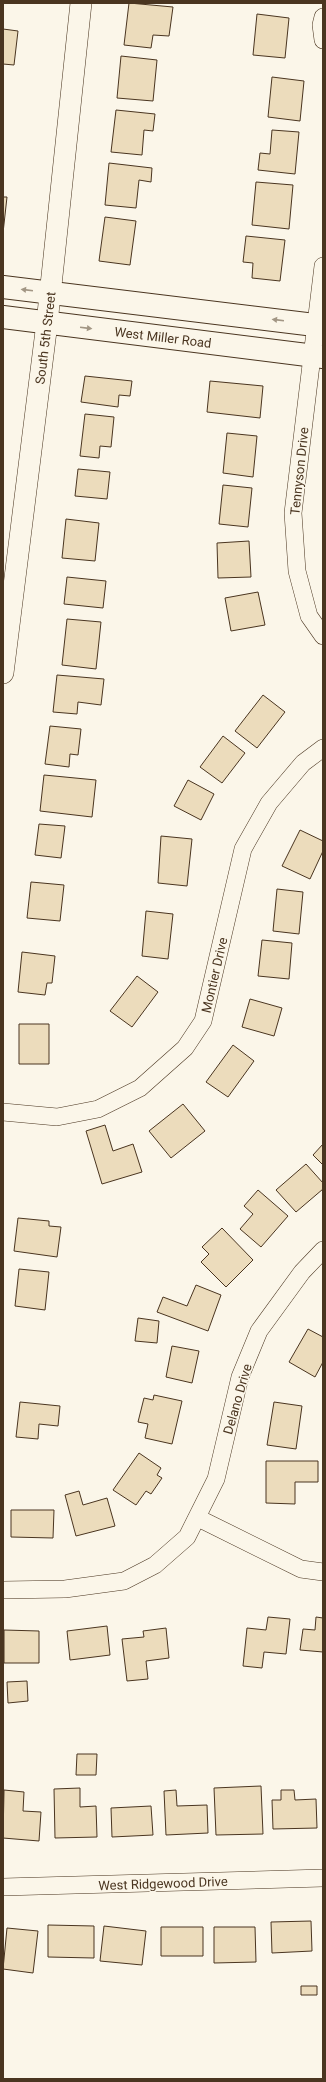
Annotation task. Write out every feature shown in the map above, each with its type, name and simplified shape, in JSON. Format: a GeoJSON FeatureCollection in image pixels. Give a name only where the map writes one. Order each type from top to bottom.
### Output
{"type":"FeatureCollection","features":[{"type":"Feature","properties":{"kind":"main road"},"geometry":{"type":"LineString","coordinates":[[3,287],[320,325]]}},
{"type":"Feature","properties":{"kind":"main road","name":"West Miller Road"},"geometry":{"type":"LineString","coordinates":[[3,317],[318,356]]}},
{"type":"Feature","properties":{"kind":"street","name":"South 5th Street"},"geometry":{"type":"LineString","coordinates":[[3,673],[47,323],[81,3]]}},
{"type":"Feature","properties":{"kind":"street"},"geometry":{"type":"LineString","coordinates":[[323,17],[321,24],[323,40]]}},
{"type":"Feature","properties":{"kind":"street","name":"Tennyson Drive"},"geometry":{"type":"LineString","coordinates":[[323,266],[318,356],[293,513],[297,571],[309,616],[323,636]]}},
{"type":"Feature","properties":{"kind":"street","name":"Montier Drive"},"geometry":{"type":"LineString","coordinates":[[3,1112],[57,1117],[98,1109],[140,1088],[185,1048],[203,1021],[243,849],[269,803],[303,763],[323,748]]}},
{"type":"Feature","properties":{"kind":"street","name":"Delano Drive"},"geometry":{"type":"LineString","coordinates":[[3,1590],[65,1589],[124,1581],[155,1565],[187,1538],[216,1479],[240,1377],[259,1331],[302,1272],[323,1250]]}},
{"type":"Feature","properties":{"kind":"street"},"geometry":{"type":"LineString","coordinates":[[198,1518],[301,1570],[323,1572]]}},
{"type":"Feature","properties":{"kind":"street","name":"West Ridgewood Drive"},"geometry":{"type":"LineString","coordinates":[[3,1887],[323,1878]]}},
{"type":"Feature","properties":{"kind":"building"},"geometry":{"type":"Polygon","coordinates":[[[129,3],[173,7],[169,36],[153,35],[151,48],[124,45],[129,3]]]}},
{"type":"Feature","properties":{"kind":"building"},"geometry":{"type":"Polygon","coordinates":[[[257,14],[289,18],[285,58],[253,55],[257,14]]]}},
{"type":"Feature","properties":{"kind":"building"},"geometry":{"type":"Polygon","coordinates":[[[3,29],[18,31],[14,65],[3,64],[3,29]]]}},
{"type":"Feature","properties":{"kind":"building"},"geometry":{"type":"Polygon","coordinates":[[[121,56],[157,60],[153,101],[117,98],[121,56]]]}},
{"type":"Feature","properties":{"kind":"building"},"geometry":{"type":"Polygon","coordinates":[[[272,77],[304,81],[300,121],[268,117],[272,77]]]}},
{"type":"Feature","properties":{"kind":"building"},"geometry":{"type":"Polygon","coordinates":[[[116,110],[155,114],[153,131],[144,130],[142,155],[111,152],[116,110]]]}},
{"type":"Feature","properties":{"kind":"building"},"geometry":{"type":"Polygon","coordinates":[[[272,130],[299,132],[295,174],[258,170],[260,153],[270,154],[272,130]]]}},
{"type":"Feature","properties":{"kind":"building"},"geometry":{"type":"Polygon","coordinates":[[[109,163],[152,168],[151,182],[139,180],[136,208],[105,205],[109,163]]]}},
{"type":"Feature","properties":{"kind":"building"},"geometry":{"type":"Polygon","coordinates":[[[256,182],[293,185],[289,229],[252,225],[256,182]]]}},
{"type":"Feature","properties":{"kind":"building"},"geometry":{"type":"Polygon","coordinates":[[[3,197],[7,197],[3,233],[3,197]]]}},
{"type":"Feature","properties":{"kind":"building"},"geometry":{"type":"Polygon","coordinates":[[[105,217],[136,221],[130,265],[99,261],[105,217]]]}},
{"type":"Feature","properties":{"kind":"building"},"geometry":{"type":"Polygon","coordinates":[[[246,236],[285,240],[280,281],[252,278],[253,263],[243,262],[246,236]]]}},
{"type":"Feature","properties":{"kind":"building"},"geometry":{"type":"Polygon","coordinates":[[[85,376],[132,381],[130,396],[119,395],[118,407],[81,402],[85,376]]]}},
{"type":"Feature","properties":{"kind":"building"},"geometry":{"type":"Polygon","coordinates":[[[210,381],[263,386],[260,418],[207,412],[210,381]]]}},
{"type":"Feature","properties":{"kind":"building"},"geometry":{"type":"Polygon","coordinates":[[[85,414],[114,417],[111,447],[100,446],[99,458],[80,456],[85,414]]]}},
{"type":"Feature","properties":{"kind":"building"},"geometry":{"type":"Polygon","coordinates":[[[227,433],[257,436],[253,477],[223,473],[227,433]]]}},
{"type":"Feature","properties":{"kind":"building"},"geometry":{"type":"Polygon","coordinates":[[[78,469],[110,472],[107,499],[75,496],[78,469]]]}},
{"type":"Feature","properties":{"kind":"building"},"geometry":{"type":"Polygon","coordinates":[[[223,485],[252,488],[248,527],[219,524],[223,485]]]}},
{"type":"Feature","properties":{"kind":"building"},"geometry":{"type":"Polygon","coordinates":[[[66,519],[99,523],[95,561],[62,558],[66,519]]]}},
{"type":"Feature","properties":{"kind":"building"},"geometry":{"type":"Polygon","coordinates":[[[249,541],[251,577],[218,578],[217,543],[249,541]]]}},
{"type":"Feature","properties":{"kind":"building"},"geometry":{"type":"Polygon","coordinates":[[[67,577],[106,581],[103,608],[64,604],[67,577]]]}},
{"type":"Feature","properties":{"kind":"building"},"geometry":{"type":"Polygon","coordinates":[[[258,592],[265,625],[231,631],[225,598],[258,592]]]}},
{"type":"Feature","properties":{"kind":"building"},"geometry":{"type":"Polygon","coordinates":[[[67,619],[101,622],[96,669],[62,665],[67,619]]]}},
{"type":"Feature","properties":{"kind":"building"},"geometry":{"type":"Polygon","coordinates":[[[57,675],[104,679],[101,705],[78,702],[77,714],[53,712],[57,675]]]}},
{"type":"Feature","properties":{"kind":"building"},"geometry":{"type":"Polygon","coordinates":[[[263,695],[285,712],[257,748],[235,731],[263,695]]]}},
{"type":"Feature","properties":{"kind":"building"},"geometry":{"type":"Polygon","coordinates":[[[50,726],[81,729],[78,755],[70,754],[69,767],[45,764],[50,726]]]}},
{"type":"Feature","properties":{"kind":"building"},"geometry":{"type":"Polygon","coordinates":[[[223,736],[245,753],[222,783],[200,767],[223,736]]]}},
{"type":"Feature","properties":{"kind":"building"},"geometry":{"type":"Polygon","coordinates":[[[44,775],[96,780],[92,817],[40,811],[44,775]]]}},
{"type":"Feature","properties":{"kind":"building"},"geometry":{"type":"Polygon","coordinates":[[[188,780],[214,794],[201,820],[174,806],[188,780]]]}},
{"type":"Feature","properties":{"kind":"building"},"geometry":{"type":"Polygon","coordinates":[[[39,824],[65,826],[61,858],[35,855],[39,824]]]}},
{"type":"Feature","properties":{"kind":"building"},"geometry":{"type":"Polygon","coordinates":[[[300,830],[323,841],[323,851],[310,879],[282,866],[300,830]]]}},
{"type":"Feature","properties":{"kind":"building"},"geometry":{"type":"Polygon","coordinates":[[[161,836],[192,839],[187,886],[158,883],[161,836]]]}},
{"type":"Feature","properties":{"kind":"building"},"geometry":{"type":"Polygon","coordinates":[[[31,882],[64,885],[60,921],[27,918],[31,882]]]}},
{"type":"Feature","properties":{"kind":"building"},"geometry":{"type":"Polygon","coordinates":[[[277,889],[303,892],[299,934],[273,931],[277,889]]]}},
{"type":"Feature","properties":{"kind":"building"},"geometry":{"type":"Polygon","coordinates":[[[146,911],[173,914],[168,959],[142,956],[146,911]]]}},
{"type":"Feature","properties":{"kind":"building"},"geometry":{"type":"Polygon","coordinates":[[[262,940],[292,943],[289,979],[258,976],[262,940]]]}},
{"type":"Feature","properties":{"kind":"building"},"geometry":{"type":"Polygon","coordinates":[[[22,952],[55,956],[52,983],[47,983],[45,995],[18,992],[22,952]]]}},
{"type":"Feature","properties":{"kind":"building"},"geometry":{"type":"Polygon","coordinates":[[[137,976],[158,992],[132,1027],[110,1011],[137,976]]]}},
{"type":"Feature","properties":{"kind":"building"},"geometry":{"type":"Polygon","coordinates":[[[250,999],[282,1008],[274,1036],[242,1027],[250,999]]]}},
{"type":"Feature","properties":{"kind":"building"},"geometry":{"type":"Polygon","coordinates":[[[19,1024],[49,1024],[49,1064],[19,1064],[19,1024]]]}},
{"type":"Feature","properties":{"kind":"building"},"geometry":{"type":"Polygon","coordinates":[[[233,1045],[254,1061],[228,1097],[206,1082],[233,1045]]]}},
{"type":"Feature","properties":{"kind":"building"},"geometry":{"type":"Polygon","coordinates":[[[183,1104],[205,1131],[171,1158],[149,1131],[183,1104]]]}},
{"type":"Feature","properties":{"kind":"building"},"geometry":{"type":"Polygon","coordinates":[[[105,1125],[113,1151],[133,1144],[142,1172],[102,1184],[86,1131],[105,1125]]]}},
{"type":"Feature","properties":{"kind":"building"},"geometry":{"type":"Polygon","coordinates":[[[323,1144],[323,1165],[313,1155],[323,1144]]]}},
{"type":"Feature","properties":{"kind":"building"},"geometry":{"type":"Polygon","coordinates":[[[306,1164],[323,1183],[323,1189],[296,1212],[276,1190],[306,1164]]]}},
{"type":"Feature","properties":{"kind":"building"},"geometry":{"type":"Polygon","coordinates":[[[258,1190],[288,1216],[261,1247],[240,1229],[253,1214],[244,1206],[258,1190]]]}},
{"type":"Feature","properties":{"kind":"building"},"geometry":{"type":"Polygon","coordinates":[[[18,1218],[49,1221],[49,1226],[61,1227],[57,1257],[14,1251],[18,1218]]]}},
{"type":"Feature","properties":{"kind":"building"},"geometry":{"type":"Polygon","coordinates":[[[222,1228],[253,1260],[226,1287],[201,1262],[209,1254],[202,1247],[222,1228]]]}},
{"type":"Feature","properties":{"kind":"building"},"geometry":{"type":"Polygon","coordinates":[[[19,1269],[49,1272],[45,1310],[15,1306],[19,1269]]]}},
{"type":"Feature","properties":{"kind":"building"},"geometry":{"type":"Polygon","coordinates":[[[196,1285],[221,1295],[208,1331],[157,1312],[163,1297],[187,1306],[196,1285]]]}},
{"type":"Feature","properties":{"kind":"building"},"geometry":{"type":"Polygon","coordinates":[[[138,1318],[159,1321],[157,1343],[135,1341],[138,1318]]]}},
{"type":"Feature","properties":{"kind":"building"},"geometry":{"type":"Polygon","coordinates":[[[308,1329],[323,1337],[323,1362],[315,1377],[289,1362],[308,1329]]]}},
{"type":"Feature","properties":{"kind":"building"},"geometry":{"type":"Polygon","coordinates":[[[172,1346],[199,1351],[192,1383],[166,1377],[172,1346]]]}},
{"type":"Feature","properties":{"kind":"building"},"geometry":{"type":"Polygon","coordinates":[[[154,1395],[182,1401],[172,1444],[145,1438],[148,1424],[138,1422],[144,1398],[153,1400],[154,1395]]]}},
{"type":"Feature","properties":{"kind":"building"},"geometry":{"type":"Polygon","coordinates":[[[20,1402],[60,1406],[58,1426],[39,1424],[38,1439],[16,1437],[20,1402]]]}},
{"type":"Feature","properties":{"kind":"building"},"geometry":{"type":"Polygon","coordinates":[[[274,1402],[302,1406],[296,1449],[267,1445],[274,1402]]]}},
{"type":"Feature","properties":{"kind":"building"},"geometry":{"type":"Polygon","coordinates":[[[139,1453],[161,1468],[157,1475],[162,1478],[151,1494],[146,1491],[136,1505],[113,1490],[139,1453]]]}},
{"type":"Feature","properties":{"kind":"building"},"geometry":{"type":"Polygon","coordinates":[[[266,1461],[318,1461],[318,1482],[295,1482],[295,1504],[266,1503],[266,1461]]]}},
{"type":"Feature","properties":{"kind":"building"},"geometry":{"type":"Polygon","coordinates":[[[79,1491],[83,1505],[107,1498],[115,1526],[76,1536],[65,1495],[79,1491]]]}},
{"type":"Feature","properties":{"kind":"building"},"geometry":{"type":"Polygon","coordinates":[[[11,1510],[54,1510],[53,1538],[11,1537],[11,1510]]]}},
{"type":"Feature","properties":{"kind":"building"},"geometry":{"type":"Polygon","coordinates":[[[268,1617],[290,1619],[286,1654],[264,1652],[262,1668],[243,1666],[247,1628],[266,1630],[268,1617]]]}},
{"type":"Feature","properties":{"kind":"building"},"geometry":{"type":"Polygon","coordinates":[[[316,1617],[323,1618],[323,1652],[300,1650],[303,1629],[315,1630],[316,1617]]]}},
{"type":"Feature","properties":{"kind":"building"},"geometry":{"type":"Polygon","coordinates":[[[107,1626],[110,1655],[70,1660],[67,1631],[107,1626]]]}},
{"type":"Feature","properties":{"kind":"building"},"geometry":{"type":"Polygon","coordinates":[[[166,1628],[169,1658],[146,1661],[148,1679],[127,1681],[122,1639],[144,1637],[143,1631],[166,1628]]]}},
{"type":"Feature","properties":{"kind":"building"},"geometry":{"type":"Polygon","coordinates":[[[4,1630],[39,1631],[39,1663],[4,1663],[4,1630]]]}},
{"type":"Feature","properties":{"kind":"building"},"geometry":{"type":"Polygon","coordinates":[[[27,1681],[28,1701],[8,1703],[7,1682],[27,1681]]]}},
{"type":"Feature","properties":{"kind":"building"},"geometry":{"type":"Polygon","coordinates":[[[77,1754],[97,1754],[96,1775],[76,1775],[77,1754]]]}},
{"type":"Feature","properties":{"kind":"building"},"geometry":{"type":"Polygon","coordinates":[[[261,1786],[263,1834],[216,1835],[214,1788],[261,1786]]]}},
{"type":"Feature","properties":{"kind":"building"},"geometry":{"type":"Polygon","coordinates":[[[80,1788],[80,1807],[96,1806],[97,1837],[55,1838],[54,1789],[80,1788]]]}},
{"type":"Feature","properties":{"kind":"building"},"geometry":{"type":"Polygon","coordinates":[[[4,1790],[24,1792],[23,1811],[41,1812],[39,1841],[3,1838],[4,1790]]]}},
{"type":"Feature","properties":{"kind":"building"},"geometry":{"type":"Polygon","coordinates":[[[176,1790],[177,1806],[207,1805],[208,1833],[166,1835],[164,1791],[176,1790]]]}},
{"type":"Feature","properties":{"kind":"building"},"geometry":{"type":"Polygon","coordinates":[[[281,1790],[294,1790],[295,1800],[316,1799],[317,1828],[273,1829],[272,1800],[281,1800],[281,1790]]]}},
{"type":"Feature","properties":{"kind":"building"},"geometry":{"type":"Polygon","coordinates":[[[151,1806],[153,1835],[112,1837],[111,1808],[151,1806]]]}},
{"type":"Feature","properties":{"kind":"building"},"geometry":{"type":"Polygon","coordinates":[[[311,1921],[312,1951],[272,1953],[271,1922],[311,1921]]]}},
{"type":"Feature","properties":{"kind":"building"},"geometry":{"type":"Polygon","coordinates":[[[48,1925],[94,1926],[94,1958],[48,1957],[48,1925]]]}},
{"type":"Feature","properties":{"kind":"building"},"geometry":{"type":"Polygon","coordinates":[[[104,1926],[146,1931],[142,1965],[100,1961],[104,1926]]]}},
{"type":"Feature","properties":{"kind":"building"},"geometry":{"type":"Polygon","coordinates":[[[161,1927],[203,1927],[203,1956],[161,1956],[161,1927]]]}},
{"type":"Feature","properties":{"kind":"building"},"geometry":{"type":"Polygon","coordinates":[[[214,1927],[255,1927],[256,1962],[214,1963],[214,1927]]]}},
{"type":"Feature","properties":{"kind":"building"},"geometry":{"type":"Polygon","coordinates":[[[7,1928],[38,1931],[33,1973],[3,1969],[7,1928]]]}},
{"type":"Feature","properties":{"kind":"building"},"geometry":{"type":"Polygon","coordinates":[[[301,1986],[317,1986],[317,1995],[301,1995],[301,1986]]]}}]}
